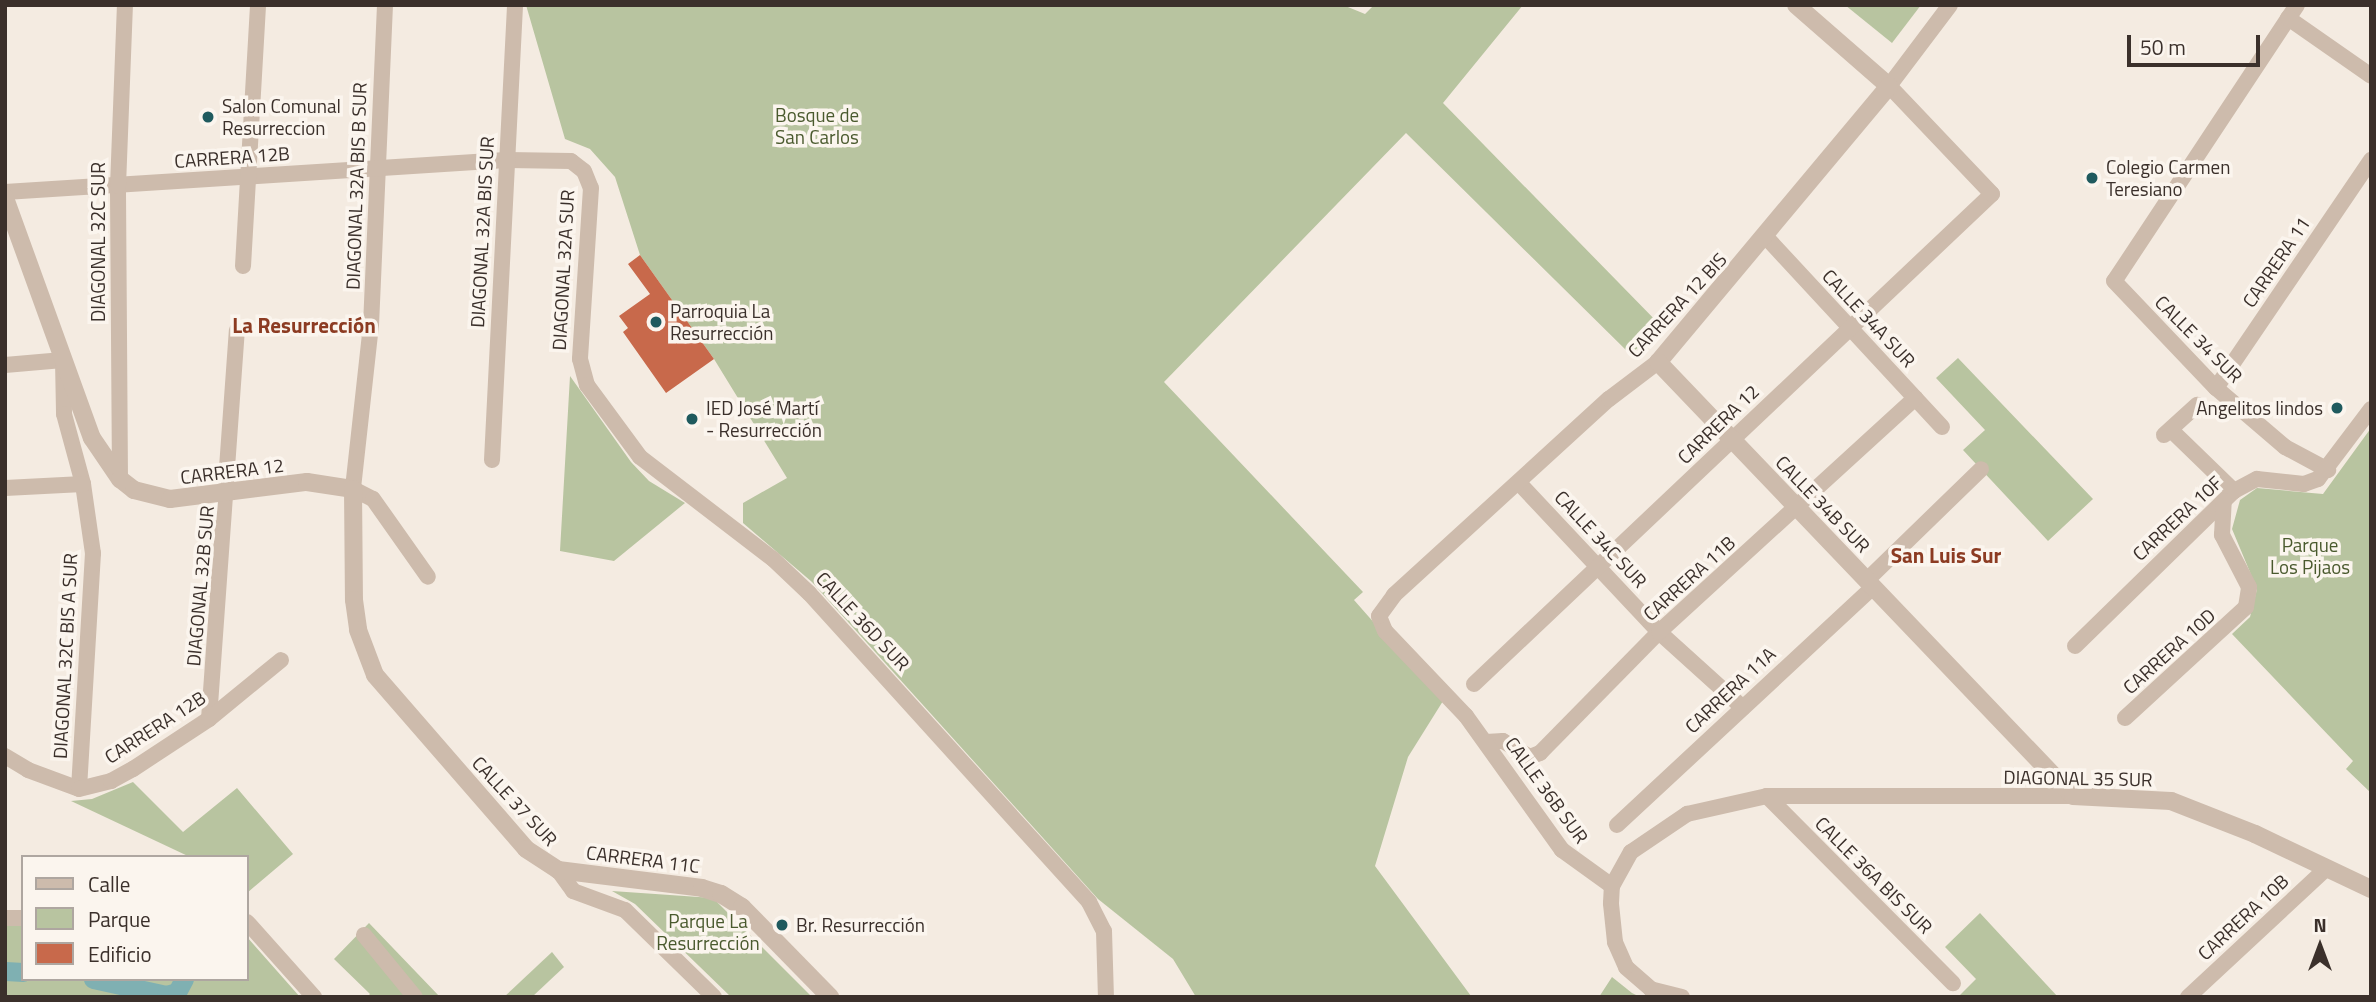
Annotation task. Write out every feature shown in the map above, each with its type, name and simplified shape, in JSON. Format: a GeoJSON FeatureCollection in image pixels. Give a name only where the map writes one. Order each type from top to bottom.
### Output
{"type":"FeatureCollection","features":[{"type":"Feature","properties":{"kind":"street","name":"DIAGONAL 32C SUR"},"geometry":{"type":"LineString","coordinates":[[120,479],[118,186],[125,5]]}},
{"type":"Feature","properties":{"kind":"street"},"geometry":{"type":"LineString","coordinates":[[243,266],[258,5]]}},
{"type":"Feature","properties":{"kind":"street","name":"DIAGONAL 32A BIS B SUR"},"geometry":{"type":"LineString","coordinates":[[369,660],[354,600],[353,489],[371,325],[385,5]]}},
{"type":"Feature","properties":{"kind":"street","name":"DIAGONAL 32A BIS SUR"},"geometry":{"type":"LineString","coordinates":[[492,460],[515,5]]}},
{"type":"Feature","properties":{"kind":"street"},"geometry":{"type":"LineString","coordinates":[[1796,5],[1889,86]]}},
{"type":"Feature","properties":{"kind":"street","name":"CARRERA 12 BIS"},"geometry":{"type":"LineString","coordinates":[[1385,631],[1379,616],[1394,594],[1520,484],[1609,399],[1658,362],[1766,237],[1889,86],[1950,5]]}},
{"type":"Feature","properties":{"kind":"street"},"geometry":{"type":"LineString","coordinates":[[2292,12],[2371,76]]}},
{"type":"Feature","properties":{"kind":"street","name":"CALLE 34 SUR"},"geometry":{"type":"LineString","coordinates":[[2292,12],[2114,281],[2216,388],[2285,447],[2328,470]]}},
{"type":"Feature","properties":{"kind":"street","name":"CARRERA 12"},"geometry":{"type":"LineString","coordinates":[[1474,684],[1992,194],[1889,86]]}},
{"type":"Feature","properties":{"kind":"street","name":"CARRERA 12B"},"geometry":{"type":"LineString","coordinates":[[5,192],[506,160],[571,161],[584,171]]}},
{"type":"Feature","properties":{"kind":"street","name":"CARRERA 11"},"geometry":{"type":"LineString","coordinates":[[2216,388],[2371,160]]}},
{"type":"Feature","properties":{"kind":"street","name":"DIAGONAL 32A SUR"},"geometry":{"type":"LineString","coordinates":[[582,372],[591,188],[584,171]]}},
{"type":"Feature","properties":{"kind":"street","name":"DIAGONAL 32C BIS A SUR"},"geometry":{"type":"LineString","coordinates":[[5,198],[92,438],[120,479]]}},
{"type":"Feature","properties":{"kind":"street","name":"CALLE 34A SUR"},"geometry":{"type":"LineString","coordinates":[[1766,237],[1942,427]]}},
{"type":"Feature","properties":{"kind":"street","name":"DIAGONAL 32B SUR"},"geometry":{"type":"LineString","coordinates":[[209,719],[228,494],[237,330]]}},
{"type":"Feature","properties":{"kind":"street"},"geometry":{"type":"LineString","coordinates":[[5,365],[62,360]]}},
{"type":"Feature","properties":{"kind":"street","name":"DIAGONAL 32C BIS A SUR"},"geometry":{"type":"LineString","coordinates":[[62,360],[64,414],[83,484],[93,553],[79,789]]}},
{"type":"Feature","properties":{"kind":"street","name":"CALLE 34B SUR"},"geometry":{"type":"LineString","coordinates":[[1658,362],[2073,796]]}},
{"type":"Feature","properties":{"kind":"street","name":"CALLE 36D SUR"},"geometry":{"type":"LineString","coordinates":[[582,372],[640,457],[773,559],[809,593],[1100,916],[1106,946],[1106,997]]}},
{"type":"Feature","properties":{"kind":"street","name":"CARRERA 11B"},"geometry":{"type":"LineString","coordinates":[[1486,742],[1503,741],[1536,756],[1659,632],[1798,509],[1915,398]]}},
{"type":"Feature","properties":{"kind":"street"},"geometry":{"type":"LineString","coordinates":[[2197,405],[2167,432],[2229,496]]}},
{"type":"Feature","properties":{"kind":"street"},"geometry":{"type":"LineString","coordinates":[[2328,470],[2371,409]]}},
{"type":"Feature","properties":{"kind":"street","name":"CARRERA 11A"},"geometry":{"type":"LineString","coordinates":[[1617,825],[1743,708],[1870,584],[1981,469]]}},
{"type":"Feature","properties":{"kind":"street","name":"CARRERA 10F"},"geometry":{"type":"LineString","coordinates":[[2075,646],[2229,496],[2257,479],[2311,482],[2328,470]]}},
{"type":"Feature","properties":{"kind":"street","name":"CARRERA 12"},"geometry":{"type":"LineString","coordinates":[[120,479],[142,493],[170,499],[228,494],[307,482],[353,489]]}},
{"type":"Feature","properties":{"kind":"street"},"geometry":{"type":"LineString","coordinates":[[5,488],[83,484]]}},
{"type":"Feature","properties":{"kind":"street","name":"CALLE 34C SUR"},"geometry":{"type":"LineString","coordinates":[[1520,484],[1600,566],[1659,632],[1743,708]]}},
{"type":"Feature","properties":{"kind":"street"},"geometry":{"type":"LineString","coordinates":[[353,489],[373,499],[428,577]]}},
{"type":"Feature","properties":{"kind":"street","name":"CARRERA 10D"},"geometry":{"type":"LineString","coordinates":[[2125,718],[2240,615],[2249,587],[2222,535],[2229,496]]}},
{"type":"Feature","properties":{"kind":"street","name":"CALLE 36B SUR"},"geometry":{"type":"LineString","coordinates":[[1385,631],[1455,702],[1562,850],[1612,886]]}},
{"type":"Feature","properties":{"kind":"street","name":"CARRERA 12B"},"geometry":{"type":"LineString","coordinates":[[79,789],[111,781],[209,719],[281,660]]}},
{"type":"Feature","properties":{"kind":"street","name":"CALLE 37 SUR"},"geometry":{"type":"LineString","coordinates":[[369,660],[385,690],[526,849],[558,870],[573,891],[625,910],[714,997]]}},
{"type":"Feature","properties":{"kind":"street"},"geometry":{"type":"LineString","coordinates":[[5,756],[28,770],[79,789]]}},
{"type":"Feature","properties":{"kind":"street","name":"DIAGONAL 35 SUR"},"geometry":{"type":"LineString","coordinates":[[1612,886],[1631,852],[1665,825],[1717,805],[1767,796],[2073,796],[2171,801],[2371,889]]}},
{"type":"Feature","properties":{"kind":"street","name":"CALLE 36A BIS SUR"},"geometry":{"type":"LineString","coordinates":[[1767,796],[1952,983]]}},
{"type":"Feature","properties":{"kind":"street","name":"CARRERA 10B"},"geometry":{"type":"LineString","coordinates":[[2188,997],[2327,868]]}},
{"type":"Feature","properties":{"kind":"street","name":"CARRERA 11C"},"geometry":{"type":"LineString","coordinates":[[558,870],[702,888],[721,894],[742,907],[830,997]]}},
{"type":"Feature","properties":{"kind":"street"},"geometry":{"type":"LineString","coordinates":[[1612,886],[1615,942],[1626,967],[1651,989],[1682,997]]}},
{"type":"Feature","properties":{"kind":"street"},"geometry":{"type":"LineString","coordinates":[[248,923],[314,997]]}},
{"type":"Feature","properties":{"kind":"street"},"geometry":{"type":"LineString","coordinates":[[364,935],[415,997]]}},
{"type":"Feature","properties":{"kind":"green space","name":"Bosque de San Carlos"},"geometry":{"type":"Polygon","coordinates":[[[526,5],[1343,5],[1365,14],[1374,5],[1523,5],[1443,103],[1663,328],[1630,354],[1406,133],[1164,382],[1363,592],[1354,600],[1443,701],[1408,757],[1375,866],[1471,996],[1479,997],[1196,997],[1173,959],[1098,899],[812,582],[743,523],[743,503],[787,478],[714,359],[640,255],[615,177],[590,149],[565,139],[526,5]]]}},
{"type":"Feature","properties":{"kind":"green space"},"geometry":{"type":"Polygon","coordinates":[[[1845,5],[1921,5],[1892,43],[1845,5]]]}},
{"type":"Feature","properties":{"kind":"green space"},"geometry":{"type":"Polygon","coordinates":[[[1958,358],[2093,499],[2048,541],[1963,450],[1985,430],[1936,378],[1958,358]]]}},
{"type":"Feature","properties":{"kind":"green space"},"geometry":{"type":"Polygon","coordinates":[[[570,376],[631,462],[649,481],[685,503],[614,561],[560,551],[570,376]]]}},
{"type":"Feature","properties":{"kind":"green space","name":"Parque Los Pijaos"},"geometry":{"type":"Polygon","coordinates":[[[2371,428],[2371,793],[2346,769],[2353,761],[2232,634],[2250,617],[2257,589],[2232,529],[2240,500],[2257,488],[2323,494],[2371,428]]]}},
{"type":"Feature","properties":{"kind":"green space"},"geometry":{"type":"Polygon","coordinates":[[[133,782],[183,832],[237,788],[293,854],[248,892],[248,855],[186,855],[71,801],[92,799],[133,782]]]}},
{"type":"Feature","properties":{"kind":"green space","name":"Parque La Resurrección"},"geometry":{"type":"Polygon","coordinates":[[[612,891],[713,898],[812,997],[731,997],[635,904],[612,891]]]}},
{"type":"Feature","properties":{"kind":"green space"},"geometry":{"type":"Polygon","coordinates":[[[1980,913],[2058,997],[1958,997],[1976,979],[1945,947],[1980,913]]]}},
{"type":"Feature","properties":{"kind":"green space"},"geometry":{"type":"Polygon","coordinates":[[[369,923],[440,997],[367,997],[370,994],[334,959],[369,923]]]}},
{"type":"Feature","properties":{"kind":"green space"},"geometry":{"type":"Polygon","coordinates":[[[5,924],[21,924],[21,981],[248,981],[248,938],[300,997],[5,997],[5,924]]]}},
{"type":"Feature","properties":{"kind":"green space"},"geometry":{"type":"Polygon","coordinates":[[[552,952],[564,967],[532,997],[504,997],[552,952]]]}},
{"type":"Feature","properties":{"kind":"green space"},"geometry":{"type":"Polygon","coordinates":[[[1612,977],[1632,993],[1640,997],[1599,997],[1612,977]]]}},
{"type":"Feature","properties":{"kind":"building","name":"Parroquia La Resurrección"},"geometry":{"type":"Polygon","coordinates":[[[640,255],[714,359],[666,393],[623,332],[628,328],[619,316],[650,294],[628,264],[640,255]]]}},
{"type":"Feature","properties":{"kind":"waterway"},"geometry":{"type":"LineString","coordinates":[[5,971],[21,972]]}},
{"type":"Feature","properties":{"kind":"waterway"},"geometry":{"type":"LineString","coordinates":[[102,981],[166,995],[177,992],[183,981]]}},
{"type":"Feature","properties":{"kind":"place","name":"Salon Comunal Resurreccion"},"geometry":{"type":"Point","coordinates":[208,117]}},
{"type":"Feature","properties":{"kind":"place","name":"Colegio Carmen Teresiano"},"geometry":{"type":"Point","coordinates":[2092,178]}},
{"type":"Feature","properties":{"kind":"place","name":"Parroquia La Resurrección"},"geometry":{"type":"Point","coordinates":[656,322]}},
{"type":"Feature","properties":{"kind":"place","name":"Angelitos lindos"},"geometry":{"type":"Point","coordinates":[2337,408]}},
{"type":"Feature","properties":{"kind":"place","name":"IED José Martí - Resurrección"},"geometry":{"type":"Point","coordinates":[692,419]}},
{"type":"Feature","properties":{"kind":"place","name":"Br. Resurrección"},"geometry":{"type":"Point","coordinates":[782,925]}},
{"type":"Feature","properties":{"kind":"district","name":"La Resurrección"},"geometry":{"type":"Point","coordinates":[304,325]}},
{"type":"Feature","properties":{"kind":"district","name":"San Luis Sur"},"geometry":{"type":"Point","coordinates":[1946,555]}}]}
